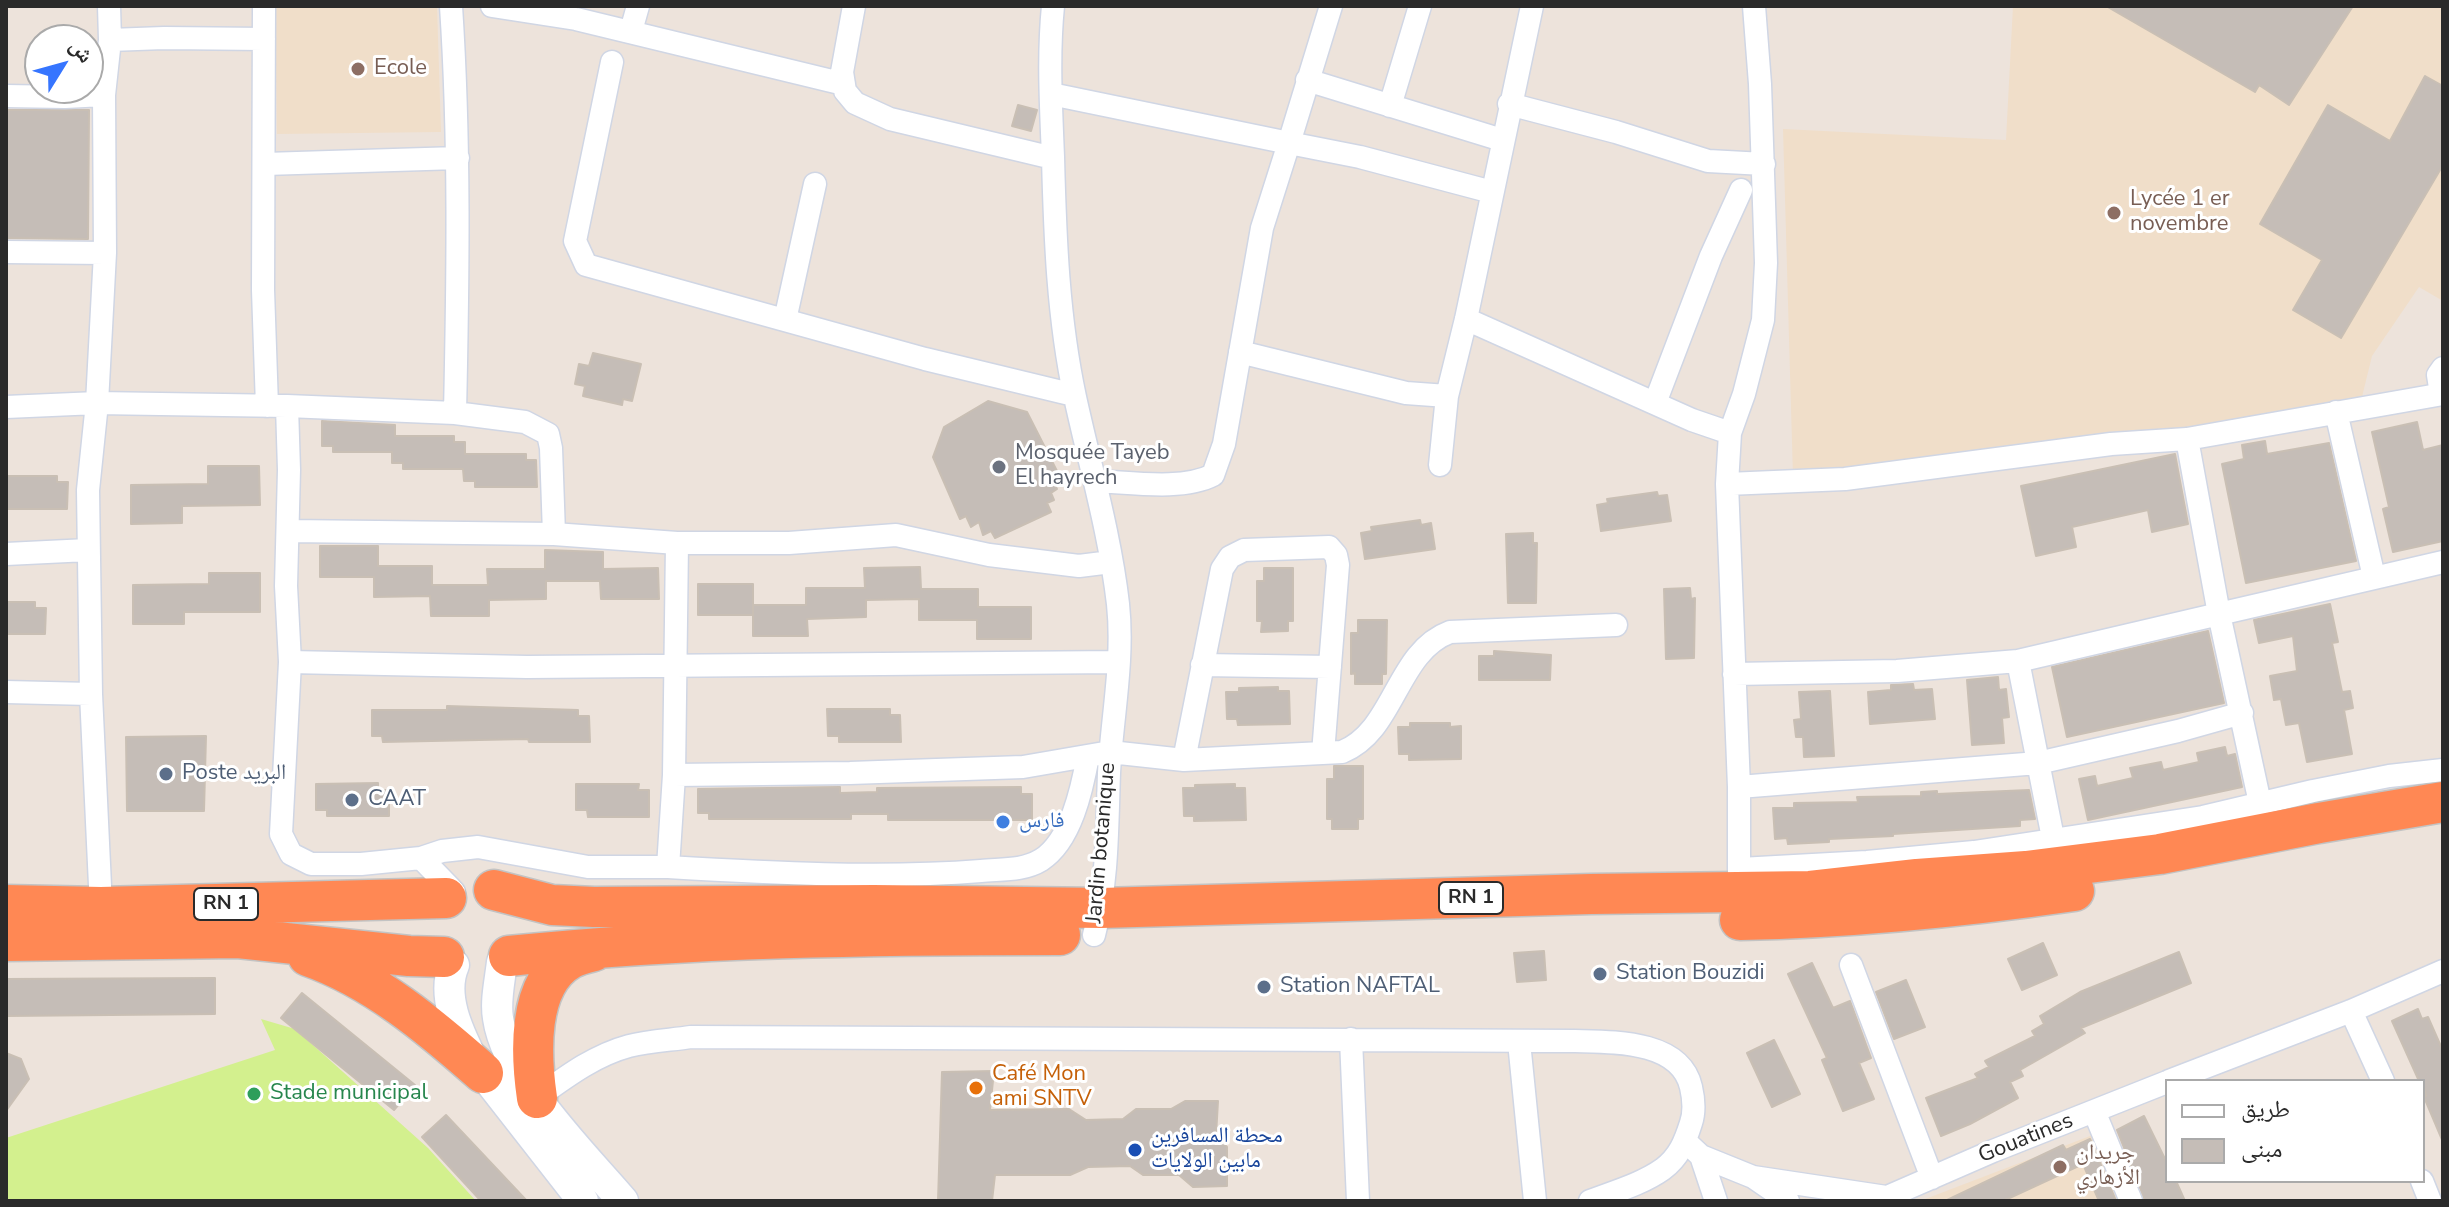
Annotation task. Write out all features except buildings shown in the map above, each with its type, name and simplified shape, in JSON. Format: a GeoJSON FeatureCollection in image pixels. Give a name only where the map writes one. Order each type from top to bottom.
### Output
{"type":"FeatureCollection","features":[{"type":"Feature","properties":{"kind":"highway","name":"RN 1"},"geometry":{"type":"LineString","coordinates":[[506,959],[612,945],[933,935],[1098,921],[1591,894],[1739,881],[1810,891],[2026,871],[2145,856],[2443,802]]}},
{"type":"Feature","properties":{"kind":"highway","name":"RN 1"},"geometry":{"type":"LineString","coordinates":[[494,890],[552,905],[874,905],[1098,921],[1392,924],[1802,919],[1981,905],[2443,829]]}},
{"type":"Feature","properties":{"kind":"highway"},"geometry":{"type":"LineString","coordinates":[[470,886],[494,890],[513,907],[517,919],[518,932],[506,959],[479,971],[449,961],[437,946],[434,934],[439,909],[450,895],[470,886]]}},
{"type":"Feature","properties":{"kind":"highway","name":"RN 1"},"geometry":{"type":"LineString","coordinates":[[6,905],[101,907],[450,895]]}},
{"type":"Feature","properties":{"kind":"highway","name":"RN 1"},"geometry":{"type":"LineString","coordinates":[[6,941],[238,938],[449,961]]}},
{"type":"Feature","properties":{"kind":"highway"},"geometry":{"type":"LineString","coordinates":[[238,938],[301,954],[346,973],[420,1020],[483,1073]]}},
{"type":"Feature","properties":{"kind":"highway"},"geometry":{"type":"LineString","coordinates":[[527,1107],[535,1016],[550,981],[568,960],[612,945]]}},
{"type":"Feature","properties":{"kind":"street"},"geometry":{"type":"LineString","coordinates":[[101,907],[91,694],[88,490],[97,403],[105,253],[104,95],[110,40],[109,6]]}},
{"type":"Feature","properties":{"kind":"street"},"geometry":{"type":"LineString","coordinates":[[264,6],[263,290],[288,531],[286,586],[290,662],[281,822],[284,844],[291,854],[311,864],[361,864],[421,858],[442,851],[478,847],[588,867],[949,874],[1025,867],[1053,851],[1082,789],[1088,756]]}},
{"type":"Feature","properties":{"kind":"street"},"geometry":{"type":"LineString","coordinates":[[451,6],[459,249],[455,413]]}},
{"type":"Feature","properties":{"kind":"street"},"geometry":{"type":"LineString","coordinates":[[492,6],[631,31],[844,84]]}},
{"type":"Feature","properties":{"kind":"street"},"geometry":{"type":"LineString","coordinates":[[631,31],[638,6]]}},
{"type":"Feature","properties":{"kind":"street"},"geometry":{"type":"LineString","coordinates":[[854,6],[842,72],[845,91],[855,103],[890,119],[1053,158]]}},
{"type":"Feature","properties":{"kind":"street","name":"Jardin botanique"},"geometry":{"type":"LineString","coordinates":[[1053,6],[1051,94],[1060,305],[1074,395],[1095,481],[1118,606],[1118,688],[1110,752],[1098,921]]}},
{"type":"Feature","properties":{"kind":"street"},"geometry":{"type":"LineString","coordinates":[[1095,481],[1201,481],[1213,475],[1224,444],[1262,228],[1331,6]]}},
{"type":"Feature","properties":{"kind":"street"},"geometry":{"type":"LineString","coordinates":[[1390,106],[1420,6]]}},
{"type":"Feature","properties":{"kind":"street"},"geometry":{"type":"LineString","coordinates":[[1440,465],[1447,396],[1532,6]]}},
{"type":"Feature","properties":{"kind":"street"},"geometry":{"type":"LineString","coordinates":[[1754,6],[1764,164],[1766,263],[1763,320],[1744,394],[1730,433],[1727,484],[1739,787],[1739,881],[2203,817],[2389,776],[2443,770]]}},
{"type":"Feature","properties":{"kind":"street"},"geometry":{"type":"LineString","coordinates":[[110,40],[264,39]]}},
{"type":"Feature","properties":{"kind":"street"},"geometry":{"type":"LineString","coordinates":[[612,62],[575,241],[586,265],[925,359],[1074,395]]}},
{"type":"Feature","properties":{"kind":"street"},"geometry":{"type":"LineString","coordinates":[[1307,80],[1502,140]]}},
{"type":"Feature","properties":{"kind":"street"},"geometry":{"type":"LineString","coordinates":[[1051,94],[1360,157],[1492,192]]}},
{"type":"Feature","properties":{"kind":"street"},"geometry":{"type":"LineString","coordinates":[[1509,104],[1616,132],[1708,161],[1764,164]]}},
{"type":"Feature","properties":{"kind":"street"},"geometry":{"type":"LineString","coordinates":[[265,164],[458,158]]}},
{"type":"Feature","properties":{"kind":"street"},"geometry":{"type":"LineString","coordinates":[[1708,161],[1741,190],[1765,205]]}},
{"type":"Feature","properties":{"kind":"street"},"geometry":{"type":"LineString","coordinates":[[785,320],[815,184]]}},
{"type":"Feature","properties":{"kind":"street"},"geometry":{"type":"LineString","coordinates":[[1655,403],[1711,256],[1741,190]]}},
{"type":"Feature","properties":{"kind":"street"},"geometry":{"type":"LineString","coordinates":[[6,252],[105,253]]}},
{"type":"Feature","properties":{"kind":"street"},"geometry":{"type":"LineString","coordinates":[[1466,319],[1692,420],[1730,433]]}},
{"type":"Feature","properties":{"kind":"street"},"geometry":{"type":"LineString","coordinates":[[1240,352],[1406,393],[1447,396]]}},
{"type":"Feature","properties":{"kind":"street"},"geometry":{"type":"LineString","coordinates":[[1727,484],[1845,479],[2111,444],[2187,439],[2442,394],[2438,375],[2443,368]]}},
{"type":"Feature","properties":{"kind":"street"},"geometry":{"type":"LineString","coordinates":[[6,407],[97,403],[277,406],[455,413],[525,422],[548,434],[554,534]]}},
{"type":"Feature","properties":{"kind":"street"},"geometry":{"type":"LineString","coordinates":[[2336,412],[2374,577]]}},
{"type":"Feature","properties":{"kind":"street"},"geometry":{"type":"LineString","coordinates":[[2187,439],[2219,614],[2260,803]]}},
{"type":"Feature","properties":{"kind":"street"},"geometry":{"type":"LineString","coordinates":[[288,531],[554,534],[677,543],[789,543],[896,535],[989,555],[1064,565],[1111,562]]}},
{"type":"Feature","properties":{"kind":"street"},"geometry":{"type":"LineString","coordinates":[[668,867],[674,775],[677,543]]}},
{"type":"Feature","properties":{"kind":"street"},"geometry":{"type":"LineString","coordinates":[[1184,760],[1222,569],[1230,557],[1244,550],[1329,547],[1336,555],[1338,565],[1323,753]]}},
{"type":"Feature","properties":{"kind":"street"},"geometry":{"type":"LineString","coordinates":[[6,554],[88,550]]}},
{"type":"Feature","properties":{"kind":"street"},"geometry":{"type":"LineString","coordinates":[[1734,674],[1897,671],[2018,661],[2443,562]]}},
{"type":"Feature","properties":{"kind":"street"},"geometry":{"type":"LineString","coordinates":[[674,775],[1023,767],[1110,752],[1184,760],[1342,752],[1355,747],[1369,734],[1416,659],[1437,637],[1450,632],[1616,625]]}},
{"type":"Feature","properties":{"kind":"street"},"geometry":{"type":"LineString","coordinates":[[2018,661],[2053,838]]}},
{"type":"Feature","properties":{"kind":"street"},"geometry":{"type":"LineString","coordinates":[[290,662],[675,666],[1118,662]]}},
{"type":"Feature","properties":{"kind":"street"},"geometry":{"type":"LineString","coordinates":[[1202,665],[1330,667]]}},
{"type":"Feature","properties":{"kind":"street"},"geometry":{"type":"LineString","coordinates":[[6,692],[91,694]]}},
{"type":"Feature","properties":{"kind":"street"},"geometry":{"type":"LineString","coordinates":[[1739,787],[2038,763],[2163,735],[2242,713]]}},
{"type":"Feature","properties":{"kind":"street"},"geometry":{"type":"LineString","coordinates":[[421,858],[450,895]]}},
{"type":"Feature","properties":{"kind":"street"},"geometry":{"type":"LineString","coordinates":[[506,959],[497,1016],[507,1053],[527,1107],[583,1201]]}},
{"type":"Feature","properties":{"kind":"street"},"geometry":{"type":"LineString","coordinates":[[449,961],[448,987],[453,1010],[464,1043],[483,1073],[527,1107],[623,1201]]}},
{"type":"Feature","properties":{"kind":"street"},"geometry":{"type":"LineString","coordinates":[[1851,965],[1932,1178]]}},
{"type":"Feature","properties":{"kind":"street","name":"Gouatines"},"geometry":{"type":"LineString","coordinates":[[2173,1079],[2351,1011],[2443,971]]}},
{"type":"Feature","properties":{"kind":"street"},"geometry":{"type":"LineString","coordinates":[[2351,1011],[2382,1079]]}},
{"type":"Feature","properties":{"kind":"street"},"geometry":{"type":"LineString","coordinates":[[527,1107],[566,1075],[610,1053],[629,1046],[691,1037],[1612,1042],[1647,1047],[1672,1058],[1689,1079],[1694,1098],[1693,1148],[1717,1198]]}},
{"type":"Feature","properties":{"kind":"street"},"geometry":{"type":"LineString","coordinates":[[1351,1039],[1358,1201]]}},
{"type":"Feature","properties":{"kind":"street"},"geometry":{"type":"LineString","coordinates":[[1519,1042],[1535,1201]]}},
{"type":"Feature","properties":{"kind":"street","name":"Gouatines"},"geometry":{"type":"LineString","coordinates":[[1884,1200],[1993,1151],[2165,1082]]}},
{"type":"Feature","properties":{"kind":"street"},"geometry":{"type":"LineString","coordinates":[[2094,1111],[2131,1201]]}},
{"type":"Feature","properties":{"kind":"street"},"geometry":{"type":"LineString","coordinates":[[1693,1148],[1753,1177],[1788,1201]]}},
{"type":"Feature","properties":{"kind":"street"},"geometry":{"type":"LineString","coordinates":[[1590,1201],[1661,1170],[1693,1148]]}},
{"type":"Feature","properties":{"kind":"street"},"geometry":{"type":"LineString","coordinates":[[1753,1177],[1884,1200]]}},
{"type":"Feature","properties":{"kind":"shaded area","name":"Ecole"},"geometry":{"type":"Polygon","coordinates":[[[275,6],[437,6],[441,132],[277,134],[275,6]]]}},
{"type":"Feature","properties":{"kind":"shaded area","name":"Lycée 1 er novembre"},"geometry":{"type":"Polygon","coordinates":[[[2013,6],[2443,6],[2443,301],[2419,287],[2372,356],[2360,405],[1793,477],[1783,129],[2006,140],[2013,6]]]}},
{"type":"Feature","properties":{"kind":"shaded area","name":"جريدان الأزهاري"},"geometry":{"type":"Polygon","coordinates":[[[2098,1133],[2126,1201],[1920,1201],[2098,1133]]]}},
{"type":"Feature","properties":{"kind":"green space","name":"Stade municipal"},"geometry":{"type":"Polygon","coordinates":[[[261,1019],[295,1029],[428,1148],[476,1201],[6,1201],[6,1138],[275,1050],[261,1019]]]}},
{"type":"Feature","properties":{"kind":"place","name":"Ecole"},"geometry":{"type":"Point","coordinates":[358,69]}},
{"type":"Feature","properties":{"kind":"place","name":"Lycée 1 er novembre"},"geometry":{"type":"Point","coordinates":[2114,213]}},
{"type":"Feature","properties":{"kind":"place","name":"Mosquée Tayeb El hayrech"},"geometry":{"type":"Point","coordinates":[999,467]}},
{"type":"Feature","properties":{"kind":"place","name":"Poste البريد"},"geometry":{"type":"Point","coordinates":[166,774]}},
{"type":"Feature","properties":{"kind":"place","name":"CAAT"},"geometry":{"type":"Point","coordinates":[352,800]}},
{"type":"Feature","properties":{"kind":"place","name":"فارس"},"geometry":{"type":"Point","coordinates":[1003,822]}},
{"type":"Feature","properties":{"kind":"place","name":"Station Bouzidi"},"geometry":{"type":"Point","coordinates":[1600,974]}},
{"type":"Feature","properties":{"kind":"place","name":"Station NAFTAL"},"geometry":{"type":"Point","coordinates":[1264,987]}},
{"type":"Feature","properties":{"kind":"place","name":"Café Mon ami SNTV"},"geometry":{"type":"Point","coordinates":[976,1088]}},
{"type":"Feature","properties":{"kind":"place","name":"Stade municipal"},"geometry":{"type":"Point","coordinates":[254,1094]}},
{"type":"Feature","properties":{"kind":"place","name":"محطة المسافرين مابين الولايات"},"geometry":{"type":"Point","coordinates":[1135,1150]}},
{"type":"Feature","properties":{"kind":"place","name":"جريدان الأزهاري"},"geometry":{"type":"Point","coordinates":[2060,1167]}}]}
